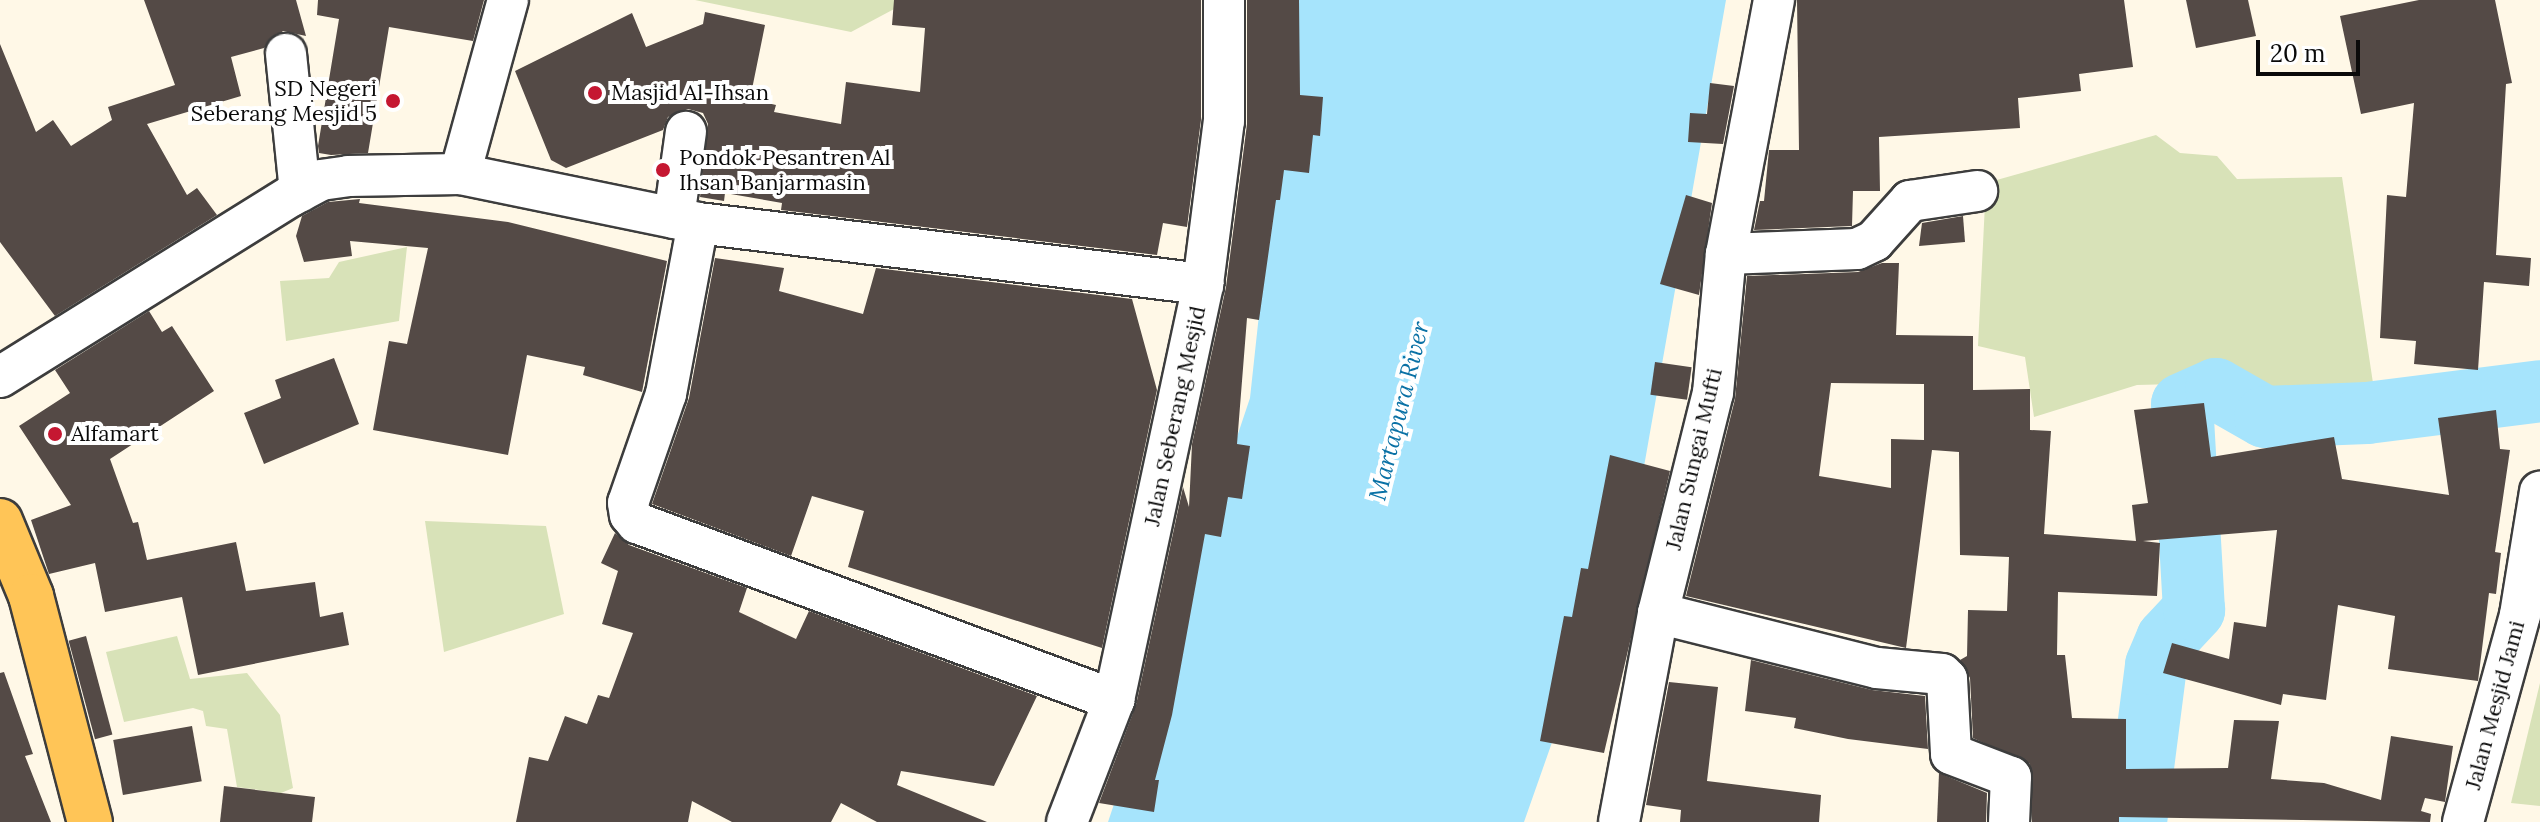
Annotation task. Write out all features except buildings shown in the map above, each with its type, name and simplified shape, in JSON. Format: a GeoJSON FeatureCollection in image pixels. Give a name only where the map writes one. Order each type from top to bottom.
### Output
{"type":"FeatureCollection","features":[{"type":"Feature","properties":{"kind":"main road"},"geometry":{"type":"LineString","coordinates":[[0,521],[31,596],[90,822]]}},
{"type":"Feature","properties":{"kind":"street"},"geometry":{"type":"LineString","coordinates":[[460,174],[508,0]]}},
{"type":"Feature","properties":{"kind":"street","name":"Jalan Seberang Mesjid"},"geometry":{"type":"LineString","coordinates":[[1067,822],[1114,700],[1203,284],[1224,121],[1224,0]]}},
{"type":"Feature","properties":{"kind":"street","name":"Jalan Sungai Mufti"},"geometry":{"type":"LineString","coordinates":[[1619,822],[1658,613],[1713,393],[1726,254],[1774,0]]}},
{"type":"Feature","properties":{"kind":"street"},"geometry":{"type":"LineString","coordinates":[[286,54],[300,191]]}},
{"type":"Feature","properties":{"kind":"street"},"geometry":{"type":"LineString","coordinates":[[686,132],[672,369],[628,503],[630,515],[637,523],[1114,700]]}},
{"type":"Feature","properties":{"kind":"street"},"geometry":{"type":"LineString","coordinates":[[0,377],[300,191],[321,180],[348,176],[460,174],[683,212],[1203,284]]}},
{"type":"Feature","properties":{"kind":"street"},"geometry":{"type":"LineString","coordinates":[[637,190],[683,212]]}},
{"type":"Feature","properties":{"kind":"street"},"geometry":{"type":"LineString","coordinates":[[1726,254],[1857,249],[1885,231],[1910,201],[1977,191]]}},
{"type":"Feature","properties":{"kind":"street","name":"Jalan Mesjid Jami"},"geometry":{"type":"LineString","coordinates":[[2463,822],[2520,615],[2539,510]]}},
{"type":"Feature","properties":{"kind":"street"},"geometry":{"type":"LineString","coordinates":[[1658,613],[1877,668],[1942,674],[1947,679],[1951,754],[2011,777],[2009,822]]}},
{"type":"Feature","properties":{"kind":"green space"},"geometry":{"type":"Polygon","coordinates":[[[695,0],[911,0],[851,32],[695,0]]]}},
{"type":"Feature","properties":{"kind":"green space"},"geometry":{"type":"Polygon","coordinates":[[[2156,135],[2180,153],[2217,156],[2237,179],[2342,177],[2373,383],[2246,407],[2214,383],[2137,385],[2034,417],[2025,357],[1978,346],[1986,183],[2156,135]]]}},
{"type":"Feature","properties":{"kind":"green space"},"geometry":{"type":"Polygon","coordinates":[[[407,247],[399,321],[286,341],[280,281],[329,278],[339,262],[407,247]]]}},
{"type":"Feature","properties":{"kind":"green space"},"geometry":{"type":"Polygon","coordinates":[[[425,521],[546,526],[564,614],[444,652],[425,521]]]}},
{"type":"Feature","properties":{"kind":"green space"},"geometry":{"type":"Polygon","coordinates":[[[177,636],[190,679],[247,673],[280,715],[293,788],[281,793],[237,787],[227,729],[206,726],[203,711],[193,708],[124,722],[106,652],[177,636]]]}},
{"type":"Feature","properties":{"kind":"green space"},"geometry":{"type":"Polygon","coordinates":[[[2540,683],[2540,806],[2511,803],[2540,683]]]}},
{"type":"Feature","properties":{"kind":"water","name":"Martapura River"},"geometry":{"type":"Polygon","coordinates":[[[1293,0],[1726,0],[1639,495],[1524,822],[1108,822],[1250,398],[1293,0]]]}},
{"type":"Feature","properties":{"kind":"waterway"},"geometry":{"type":"LineString","coordinates":[[2136,822],[2156,665],[2167,639],[2194,610],[2182,404],[2216,389],[2265,417],[2367,413],[2540,391]]}},
{"type":"Feature","properties":{"kind":"place","name":"Masjid Al-Ihsan"},"geometry":{"type":"Point","coordinates":[595,93]}},
{"type":"Feature","properties":{"kind":"place","name":"SD Negeri Seberang Mesjid 5"},"geometry":{"type":"Point","coordinates":[393,101]}},
{"type":"Feature","properties":{"kind":"place","name":"Pondok Pesantren Al Ihsan Banjarmasin"},"geometry":{"type":"Point","coordinates":[663,170]}},
{"type":"Feature","properties":{"kind":"place","name":"Alfamart"},"geometry":{"type":"Point","coordinates":[55,434]}}]}
